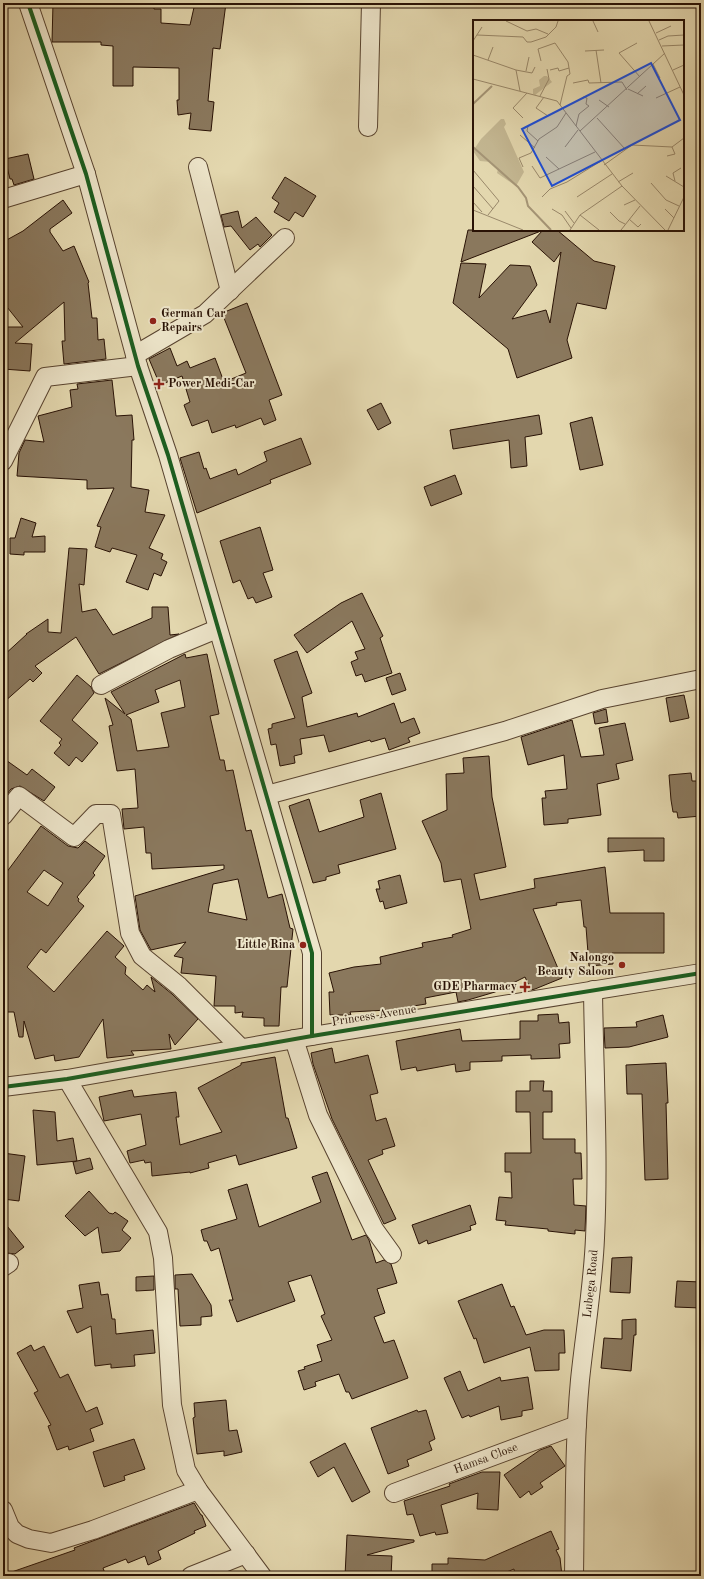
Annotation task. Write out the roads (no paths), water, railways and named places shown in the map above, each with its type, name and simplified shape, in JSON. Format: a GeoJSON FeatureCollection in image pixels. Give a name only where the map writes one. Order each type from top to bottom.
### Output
{"type":"FeatureCollection","features":[{"type":"Feature","properties":{"kind":"street"},"geometry":{"type":"LineString","coordinates":[[28,3],[86,174],[136,360],[168,455],[312,954],[312,1036]]}},
{"type":"Feature","properties":{"kind":"street"},"geometry":{"type":"LineString","coordinates":[[368,127],[371,3]]}},
{"type":"Feature","properties":{"kind":"street"},"geometry":{"type":"LineString","coordinates":[[198,167],[230,291]]}},
{"type":"Feature","properties":{"kind":"street"},"geometry":{"type":"LineString","coordinates":[[3,199],[86,174]]}},
{"type":"Feature","properties":{"kind":"street"},"geometry":{"type":"LineString","coordinates":[[3,461],[45,377],[136,360],[205,314],[285,238]]}},
{"type":"Feature","properties":{"kind":"street"},"geometry":{"type":"LineString","coordinates":[[101,685],[169,649],[217,629]]}},
{"type":"Feature","properties":{"kind":"street"},"geometry":{"type":"LineString","coordinates":[[267,795],[505,732],[602,699],[701,679]]}},
{"type":"Feature","properties":{"kind":"street"},"geometry":{"type":"LineString","coordinates":[[3,816],[19,796],[74,836],[96,814],[111,814],[130,933],[142,956],[179,986],[241,1048]]}},
{"type":"Feature","properties":{"kind":"street","name":"Princess Avenue"},"geometry":{"type":"LineString","coordinates":[[3,1087],[67,1079],[294,1039],[701,973]]}},
{"type":"Feature","properties":{"kind":"street","name":"Lubega Road"},"geometry":{"type":"LineString","coordinates":[[574,1576],[577,1425],[580,1379],[592,1288],[595,1237],[596,1190],[593,990]]}},
{"type":"Feature","properties":{"kind":"street"},"geometry":{"type":"LineString","coordinates":[[294,1039],[318,1115],[374,1229],[392,1254]]}},
{"type":"Feature","properties":{"kind":"street"},"geometry":{"type":"LineString","coordinates":[[67,1079],[158,1232],[163,1258],[172,1405],[186,1470],[198,1490],[262,1576]]}},
{"type":"Feature","properties":{"kind":"street","name":"Hamsa Close"},"geometry":{"type":"LineString","coordinates":[[394,1493],[577,1425]]}},
{"type":"Feature","properties":{"kind":"street"},"geometry":{"type":"LineString","coordinates":[[3,1510],[10,1527],[18,1534],[29,1539],[51,1543],[93,1530],[198,1490]]}},
{"type":"Feature","properties":{"kind":"street"},"geometry":{"type":"LineString","coordinates":[[191,1576],[246,1554]]}},
{"type":"Feature","properties":{"kind":"place","name":"German Car Repairs"},"geometry":{"type":"Point","coordinates":[153,321]}},
{"type":"Feature","properties":{"kind":"place","name":"Power Medi-Car"},"geometry":{"type":"Point","coordinates":[159,384]}},
{"type":"Feature","properties":{"kind":"place","name":"Little Rina"},"geometry":{"type":"Point","coordinates":[303,945]}},
{"type":"Feature","properties":{"kind":"place","name":"Nalongo Beauty Saloon"},"geometry":{"type":"Point","coordinates":[622,965]}},
{"type":"Feature","properties":{"kind":"place","name":"GDE Pharmacy"},"geometry":{"type":"Point","coordinates":[525,987]}}]}
